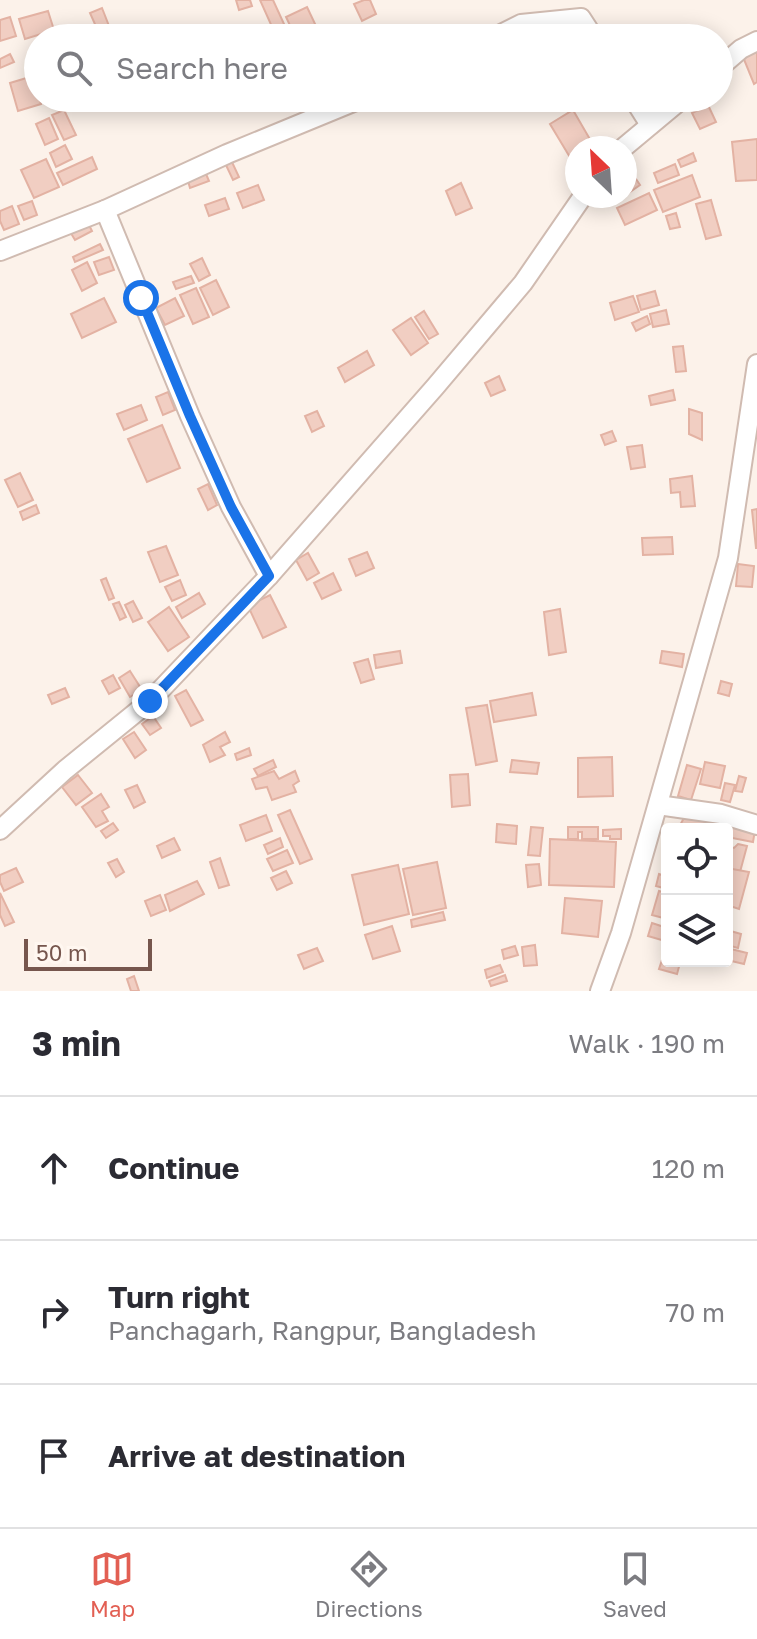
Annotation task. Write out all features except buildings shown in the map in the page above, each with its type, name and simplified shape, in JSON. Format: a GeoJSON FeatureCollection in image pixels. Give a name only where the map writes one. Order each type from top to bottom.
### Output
{"type":"FeatureCollection","features":[{"type":"Feature","properties":{"kind":"street"},"geometry":{"type":"LineString","coordinates":[[521,24],[581,18],[585,24]]}},
{"type":"Feature","properties":{"kind":"street"},"geometry":{"type":"LineString","coordinates":[[733,56],[757,41]]}},
{"type":"Feature","properties":{"kind":"street"},"geometry":{"type":"LineString","coordinates":[[0,251],[105,210],[227,154],[329,112]]}},
{"type":"Feature","properties":{"kind":"street"},"geometry":{"type":"LineString","coordinates":[[642,112],[650,125]]}},
{"type":"Feature","properties":{"kind":"street"},"geometry":{"type":"LineString","coordinates":[[637,136],[666,112]]}},
{"type":"Feature","properties":{"kind":"street"},"geometry":{"type":"LineString","coordinates":[[0,830],[65,770],[150,701],[269,576],[523,283],[575,208]]}},
{"type":"Feature","properties":{"kind":"street"},"geometry":{"type":"LineString","coordinates":[[105,210],[190,416],[231,507],[269,576]]}},
{"type":"Feature","properties":{"kind":"street"},"geometry":{"type":"LineString","coordinates":[[600,991],[621,933],[728,558],[757,364]]}},
{"type":"Feature","properties":{"kind":"street"},"geometry":{"type":"LineString","coordinates":[[658,805],[721,814],[757,825]]}},
{"type":"Feature","properties":{"kind":"route"},"geometry":{"type":"LineString","coordinates":[[141,298],[231,507],[269,576],[150,701]]}}]}
